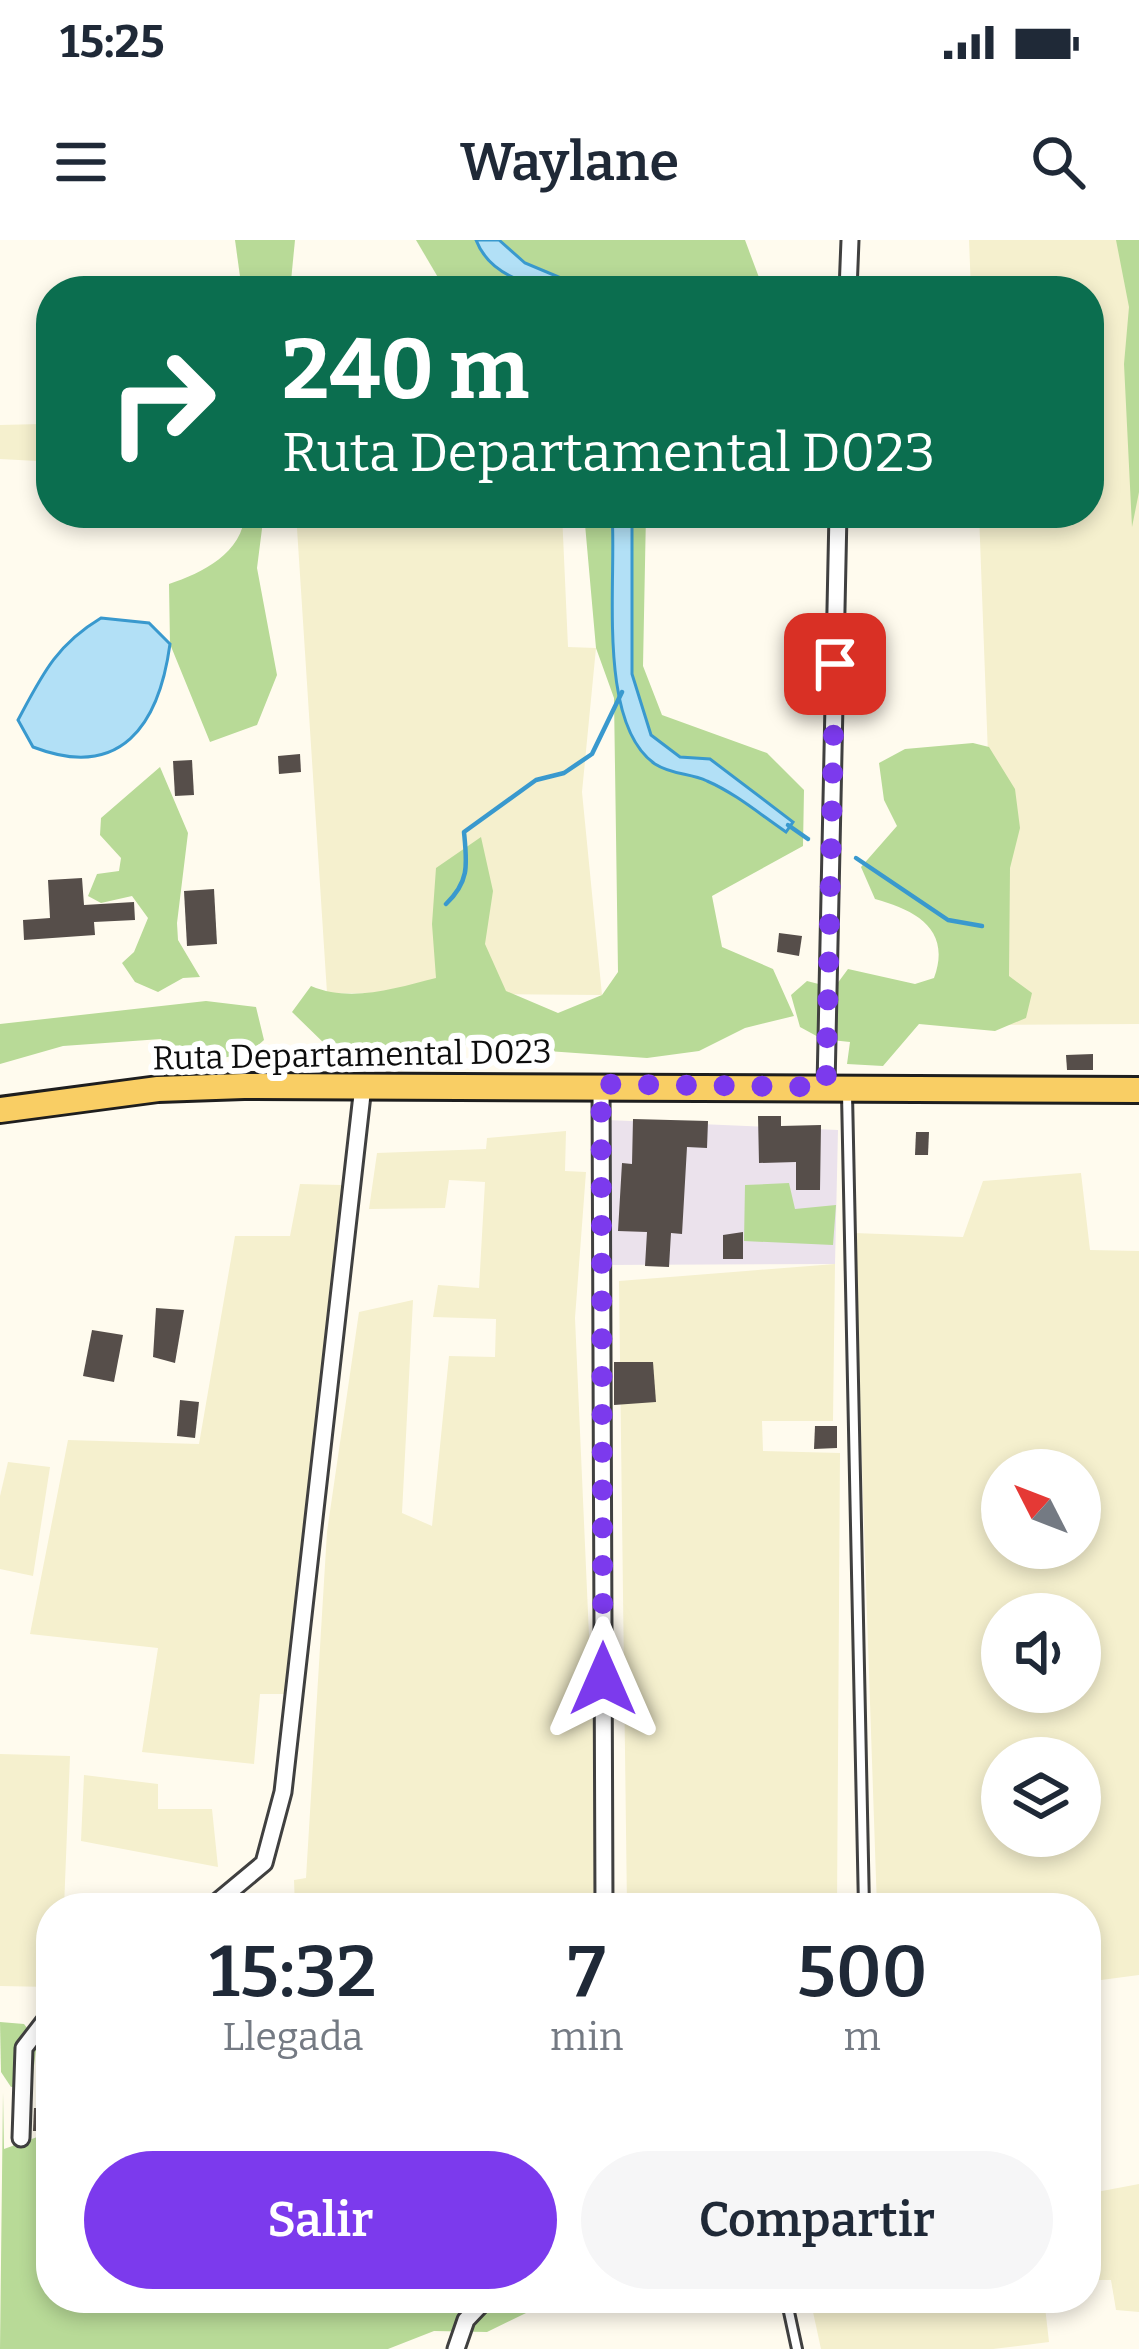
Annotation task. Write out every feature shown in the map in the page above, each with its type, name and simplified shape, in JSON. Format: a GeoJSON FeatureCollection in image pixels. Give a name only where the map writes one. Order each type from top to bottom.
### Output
{"type":"FeatureCollection","features":[{"type":"Feature","properties":{"kind":"main road","name":"Ruta Departamental D023"},"geometry":{"type":"LineString","coordinates":[[0,1109],[158,1089],[601,1084],[1139,1090]]}},
{"type":"Feature","properties":{"kind":"street"},"geometry":{"type":"LineString","coordinates":[[849,276],[850,240]]}},
{"type":"Feature","properties":{"kind":"street"},"geometry":{"type":"LineString","coordinates":[[837,1087],[838,528]]}},
{"type":"Feature","properties":{"kind":"street"},"geometry":{"type":"LineString","coordinates":[[601,1084],[604,1893]]}},
{"type":"Feature","properties":{"kind":"street"},"geometry":{"type":"LineString","coordinates":[[228,1893],[264,1863],[284,1792],[363,1086]]}},
{"type":"Feature","properties":{"kind":"street"},"geometry":{"type":"LineString","coordinates":[[21,2138],[24,2048],[36,2032]]}},
{"type":"Feature","properties":{"kind":"street"},"geometry":{"type":"LineString","coordinates":[[456,2349],[473,2313]]}},
{"type":"Feature","properties":{"kind":"lane"},"geometry":{"type":"LineString","coordinates":[[837,1087],[864,1893]]}},
{"type":"Feature","properties":{"kind":"lane"},"geometry":{"type":"LineString","coordinates":[[789,2313],[797,2349]]}},
{"type":"Feature","properties":{"kind":"shaded area"},"geometry":{"type":"Polygon","coordinates":[[[969,240],[1139,240],[1139,1024],[998,1025],[980,528],[1104,528],[1104,276],[970,276],[969,240]]]}},
{"type":"Feature","properties":{"kind":"shaded area"},"geometry":{"type":"Polygon","coordinates":[[[36,424],[36,461],[0,459],[0,425],[36,424]]]}},
{"type":"Feature","properties":{"kind":"shaded area"},"geometry":{"type":"Polygon","coordinates":[[[297,528],[563,528],[568,647],[596,648],[582,792],[602,995],[327,993],[297,528]]]}},
{"type":"Feature","properties":{"kind":"shaded area"},"geometry":{"type":"Polygon","coordinates":[[[607,1120],[838,1130],[835,1264],[602,1265],[607,1120]]]}},
{"type":"Feature","properties":{"kind":"shaded area"},"geometry":{"type":"Polygon","coordinates":[[[566,1131],[565,1171],[586,1172],[575,1318],[600,1893],[294,1893],[294,1880],[306,1878],[327,1532],[359,1312],[413,1300],[402,1513],[432,1526],[449,1356],[495,1357],[496,1319],[433,1317],[438,1285],[479,1288],[485,1182],[449,1180],[445,1208],[369,1209],[377,1153],[486,1149],[487,1138],[566,1131]]]}},
{"type":"Feature","properties":{"kind":"shaded area"},"geometry":{"type":"Polygon","coordinates":[[[1081,1173],[1090,1250],[1139,1251],[1139,1975],[1101,1980],[1101,1893],[876,1893],[854,1233],[963,1237],[983,1181],[1081,1173]]]}},
{"type":"Feature","properties":{"kind":"shaded area"},"geometry":{"type":"Polygon","coordinates":[[[300,1184],[342,1185],[290,1694],[260,1694],[254,1764],[142,1752],[158,1648],[30,1634],[68,1440],[199,1444],[235,1236],[290,1236],[300,1184]]]}},
{"type":"Feature","properties":{"kind":"shaded area"},"geometry":{"type":"Polygon","coordinates":[[[835,1264],[833,1421],[762,1421],[763,1451],[840,1453],[837,1893],[627,1893],[619,1281],[835,1264]]]}},
{"type":"Feature","properties":{"kind":"shaded area"},"geometry":{"type":"Polygon","coordinates":[[[8,1462],[50,1467],[33,1576],[0,1569],[0,1496],[8,1462]]]}},
{"type":"Feature","properties":{"kind":"shaded area"},"geometry":{"type":"Polygon","coordinates":[[[0,1754],[70,1756],[65,1893],[36,1893],[36,1987],[0,1986],[0,1754]]]}},
{"type":"Feature","properties":{"kind":"shaded area"},"geometry":{"type":"Polygon","coordinates":[[[84,1775],[158,1784],[158,1809],[212,1809],[218,1867],[81,1841],[84,1775]]]}},
{"type":"Feature","properties":{"kind":"shaded area"},"geometry":{"type":"Polygon","coordinates":[[[1139,2184],[1139,2312],[1116,2310],[1111,2280],[1101,2280],[1101,2191],[1139,2184]]]}},
{"type":"Feature","properties":{"kind":"shaded area"},"geometry":{"type":"Polygon","coordinates":[[[813,2313],[1046,2313],[1049,2342],[993,2349],[821,2349],[813,2313]]]}},
{"type":"Feature","properties":{"kind":"green space"},"geometry":{"type":"Polygon","coordinates":[[[235,240],[295,240],[291,276],[240,276],[235,240]]]}},
{"type":"Feature","properties":{"kind":"green space"},"geometry":{"type":"Polygon","coordinates":[[[416,240],[745,240],[758,276],[437,276],[416,240]]]}},
{"type":"Feature","properties":{"kind":"green space"},"geometry":{"type":"Polygon","coordinates":[[[1116,240],[1139,240],[1139,492],[1132,527],[1124,364],[1129,307],[1116,240]]]}},
{"type":"Feature","properties":{"kind":"green space"},"geometry":{"type":"Polygon","coordinates":[[[242,528],[262,528],[257,568],[277,675],[257,725],[210,742],[170,644],[169,584],[207,567],[242,528]]]}},
{"type":"Feature","properties":{"kind":"green space"},"geometry":{"type":"Polygon","coordinates":[[[585,528],[646,528],[643,666],[662,715],[767,753],[804,790],[803,846],[712,896],[722,947],[773,969],[794,1016],[745,1028],[699,1051],[647,1058],[434,1043],[330,1049],[292,1012],[311,986],[358,994],[436,978],[432,924],[436,868],[481,837],[493,891],[485,944],[506,991],[558,1013],[602,995],[618,972],[614,698],[596,648],[585,528]]]}},
{"type":"Feature","properties":{"kind":"green space"},"geometry":{"type":"Polygon","coordinates":[[[973,743],[989,747],[1015,789],[1020,828],[1010,868],[1009,976],[1032,993],[1026,1018],[995,1031],[919,1024],[883,1066],[847,1064],[850,1042],[822,1039],[800,1027],[791,995],[807,981],[834,988],[848,969],[915,984],[934,978],[938,961],[934,934],[926,924],[904,909],[875,899],[861,867],[897,826],[884,800],[879,763],[905,749],[973,743]]]}},
{"type":"Feature","properties":{"kind":"green space"},"geometry":{"type":"Polygon","coordinates":[[[160,767],[188,833],[178,940],[200,977],[183,978],[158,992],[135,982],[122,963],[134,952],[148,918],[132,896],[101,903],[88,896],[97,874],[119,871],[121,858],[100,835],[101,818],[160,767]]]}},
{"type":"Feature","properties":{"kind":"green space"},"geometry":{"type":"Polygon","coordinates":[[[206,1001],[256,1007],[264,1040],[241,1054],[211,1059],[181,1055],[161,1039],[63,1046],[0,1064],[0,1024],[206,1001]]]}},
{"type":"Feature","properties":{"kind":"green space"},"geometry":{"type":"Polygon","coordinates":[[[789,1183],[795,1209],[836,1205],[833,1245],[744,1241],[745,1185],[789,1183]]]}},
{"type":"Feature","properties":{"kind":"green space"},"geometry":{"type":"Polygon","coordinates":[[[0,2022],[24,2024],[36,2040],[32,2083],[11,2087],[1,2072],[0,2022]]]}},
{"type":"Feature","properties":{"kind":"green space"},"geometry":{"type":"Polygon","coordinates":[[[3,2092],[4,2149],[36,2137],[36,2313],[526,2313],[487,2332],[434,2331],[388,2349],[0,2349],[3,2092]]]}},
{"type":"Feature","properties":{"kind":"water"},"geometry":{"type":"Polygon","coordinates":[[[476,240],[499,240],[525,263],[556,276],[511,276],[484,255],[476,240]]]}},
{"type":"Feature","properties":{"kind":"water"},"geometry":{"type":"Polygon","coordinates":[[[612,528],[632,528],[632,674],[651,735],[680,757],[710,759],[793,822],[786,832],[717,786],[655,764],[636,744],[624,717],[613,647],[612,528]]]}},
{"type":"Feature","properties":{"kind":"water"},"geometry":{"type":"Polygon","coordinates":[[[101,618],[149,623],[170,644],[165,673],[145,721],[112,751],[90,757],[33,747],[18,720],[61,650],[101,618]]]}},
{"type":"Feature","properties":{"kind":"building"},"geometry":{"type":"Polygon","coordinates":[[[300,754],[301,772],[279,774],[278,756],[300,754]]]}},
{"type":"Feature","properties":{"kind":"building"},"geometry":{"type":"Polygon","coordinates":[[[192,760],[194,795],[175,796],[173,761],[192,760]]]}},
{"type":"Feature","properties":{"kind":"building"},"geometry":{"type":"Polygon","coordinates":[[[82,878],[84,905],[134,902],[135,920],[94,922],[95,935],[24,940],[23,920],[50,918],[48,880],[82,878]]]}},
{"type":"Feature","properties":{"kind":"building"},"geometry":{"type":"Polygon","coordinates":[[[214,889],[217,944],[187,946],[184,891],[214,889]]]}},
{"type":"Feature","properties":{"kind":"building"},"geometry":{"type":"Polygon","coordinates":[[[779,933],[802,936],[799,956],[777,952],[779,933]]]}},
{"type":"Feature","properties":{"kind":"building"},"geometry":{"type":"Polygon","coordinates":[[[1093,1054],[1093,1070],[1067,1070],[1066,1055],[1093,1054]]]}},
{"type":"Feature","properties":{"kind":"building"},"geometry":{"type":"Polygon","coordinates":[[[758,1116],[781,1116],[781,1126],[821,1125],[820,1190],[796,1190],[796,1162],[759,1163],[758,1116]]]}},
{"type":"Feature","properties":{"kind":"building"},"geometry":{"type":"Polygon","coordinates":[[[633,1119],[708,1121],[707,1148],[687,1147],[682,1234],[671,1233],[669,1267],[645,1266],[647,1232],[618,1231],[622,1163],[632,1164],[633,1119]]]}},
{"type":"Feature","properties":{"kind":"building"},"geometry":{"type":"Polygon","coordinates":[[[916,1132],[929,1132],[928,1155],[915,1155],[916,1132]]]}},
{"type":"Feature","properties":{"kind":"building"},"geometry":{"type":"Polygon","coordinates":[[[743,1232],[743,1259],[723,1259],[723,1235],[743,1232]]]}},
{"type":"Feature","properties":{"kind":"building"},"geometry":{"type":"Polygon","coordinates":[[[156,1308],[184,1310],[175,1363],[153,1357],[156,1308]]]}},
{"type":"Feature","properties":{"kind":"building"},"geometry":{"type":"Polygon","coordinates":[[[92,1330],[123,1335],[114,1382],[83,1376],[92,1330]]]}},
{"type":"Feature","properties":{"kind":"building"},"geometry":{"type":"Polygon","coordinates":[[[614,1362],[653,1362],[656,1402],[614,1405],[614,1362]]]}},
{"type":"Feature","properties":{"kind":"building"},"geometry":{"type":"Polygon","coordinates":[[[180,1400],[199,1402],[195,1438],[177,1436],[180,1400]]]}},
{"type":"Feature","properties":{"kind":"building"},"geometry":{"type":"Polygon","coordinates":[[[815,1426],[837,1426],[837,1448],[814,1449],[815,1426]]]}},
{"type":"Feature","properties":{"kind":"waterway"},"geometry":{"type":"LineString","coordinates":[[446,904],[465,871],[464,832],[536,780],[564,773],[592,754],[622,692]]}},
{"type":"Feature","properties":{"kind":"waterway"},"geometry":{"type":"LineString","coordinates":[[788,825],[808,839]]}},
{"type":"Feature","properties":{"kind":"waterway"},"geometry":{"type":"LineString","coordinates":[[856,858],[948,920],[982,926]]}},
{"type":"Feature","properties":{"kind":"route"},"geometry":{"type":"LineString","coordinates":[[603,1679],[601,1084],[826,1087],[835,664]]}}]}
